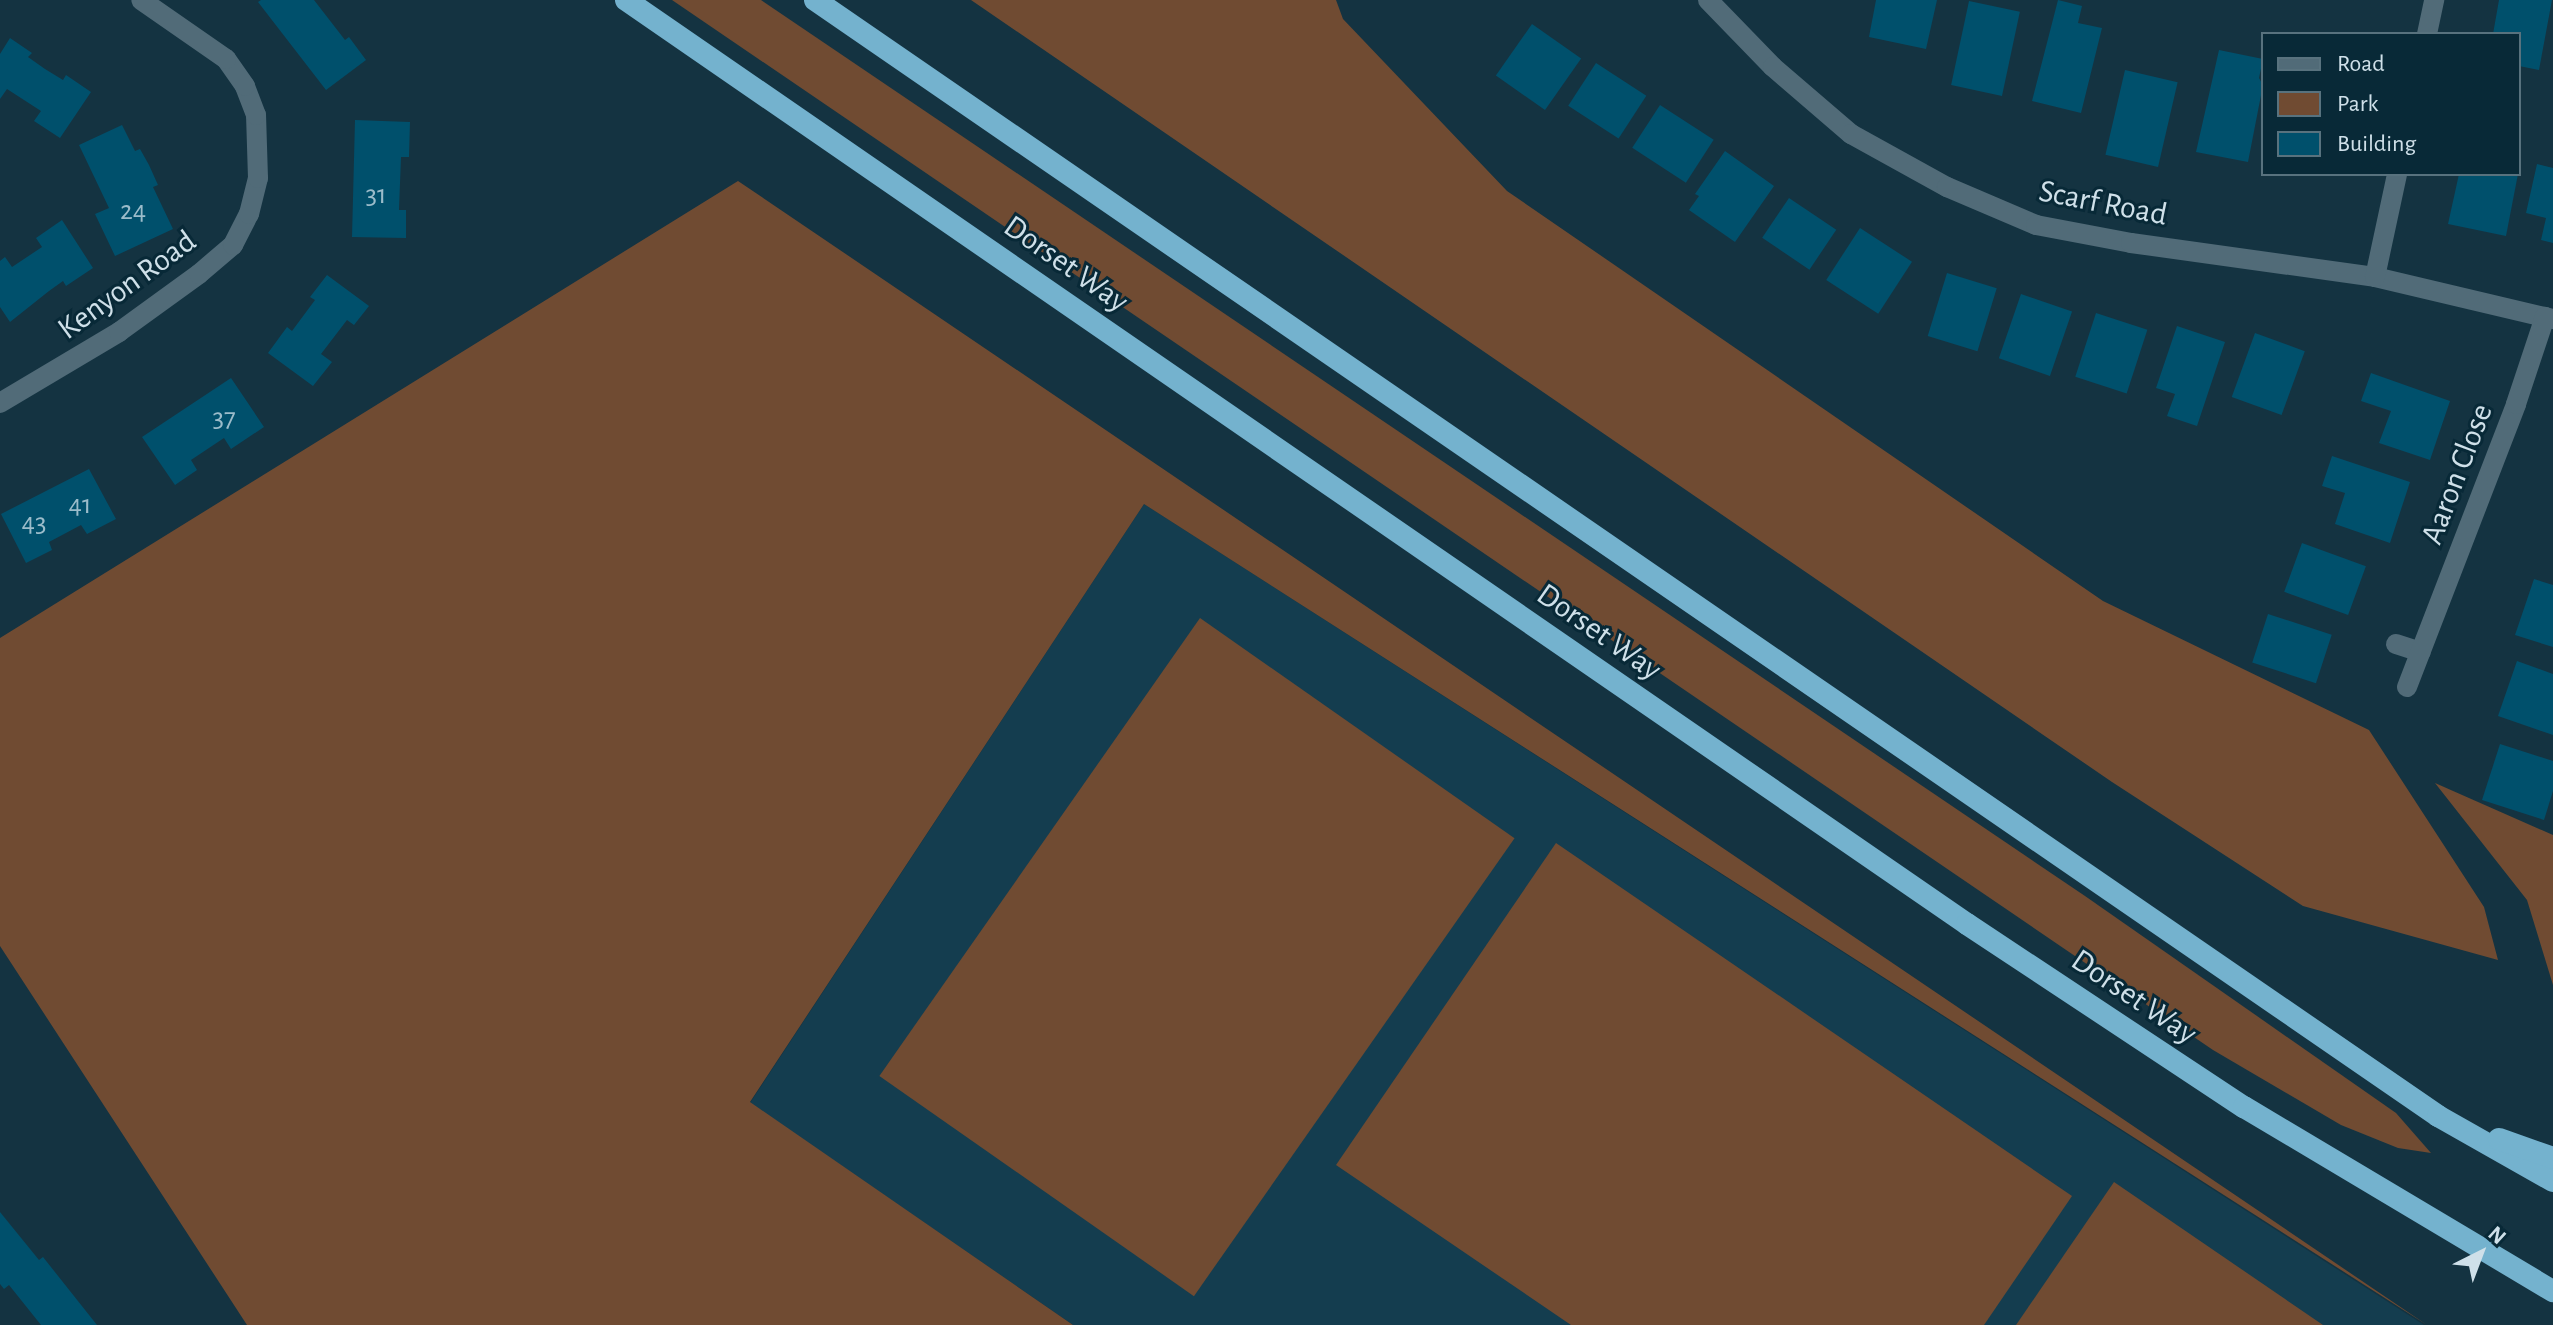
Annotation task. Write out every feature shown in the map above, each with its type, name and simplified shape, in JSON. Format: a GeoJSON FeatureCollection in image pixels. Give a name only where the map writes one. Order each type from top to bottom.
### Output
{"type":"FeatureCollection","features":[{"type":"Feature","properties":{"kind":"highway","name":"Dorset Way"},"geometry":{"type":"LineString","coordinates":[[626,0],[1967,924],[2244,1107],[2553,1291]]}},
{"type":"Feature","properties":{"kind":"highway"},"geometry":{"type":"LineString","coordinates":[[815,0],[2438,1116],[2553,1181]]}},
{"type":"Feature","properties":{"kind":"highway"},"geometry":{"type":"LineString","coordinates":[[2438,1116],[2553,1158]]}},
{"type":"Feature","properties":{"kind":"street","name":"Kenyon Road"},"geometry":{"type":"LineString","coordinates":[[0,403],[119,332],[199,274],[233,245],[249,214],[258,178],[256,115],[245,86],[226,59],[141,0]]}},
{"type":"Feature","properties":{"kind":"street","name":"Scarf Road"},"geometry":{"type":"LineString","coordinates":[[1708,0],[1773,67],[1851,134],[1947,187],[2036,225],[2131,243],[2375,277],[2549,318]]}},
{"type":"Feature","properties":{"kind":"street"},"geometry":{"type":"LineString","coordinates":[[2427,32],[2434,0]]}},
{"type":"Feature","properties":{"kind":"street"},"geometry":{"type":"LineString","coordinates":[[2375,277],[2397,176]]}},
{"type":"Feature","properties":{"kind":"street","name":"Aaron Close"},"geometry":{"type":"LineString","coordinates":[[2407,687],[2549,318]]}},
{"type":"Feature","properties":{"kind":"street"},"geometry":{"type":"LineString","coordinates":[[2396,644],[2421,652]]}},
{"type":"Feature","properties":{"kind":"shaded area"},"geometry":{"type":"Polygon","coordinates":[[[1144,504],[2424,1325],[1073,1325],[750,1103],[1144,504]]]}},
{"type":"Feature","properties":{"kind":"green space"},"geometry":{"type":"Polygon","coordinates":[[[672,0],[761,0],[2085,896],[2396,1113],[2431,1153],[2398,1148],[2341,1125],[2213,1050],[672,0]]]}},
{"type":"Feature","properties":{"kind":"green space"},"geometry":{"type":"Polygon","coordinates":[[[971,0],[1336,0],[1343,19],[1507,191],[2103,601],[2369,730],[2484,907],[2498,960],[2303,906],[2112,782],[971,0]]]}},
{"type":"Feature","properties":{"kind":"green space"},"geometry":{"type":"Polygon","coordinates":[[[738,181],[2427,1325],[1144,504],[750,1102],[1073,1325],[247,1325],[0,946],[0,638],[738,181]]]}},
{"type":"Feature","properties":{"kind":"green space"},"geometry":{"type":"Polygon","coordinates":[[[1200,618],[1515,838],[1194,1296],[879,1076],[1200,618]]]}},
{"type":"Feature","properties":{"kind":"green space"},"geometry":{"type":"Polygon","coordinates":[[[2435,783],[2553,835],[2553,985],[2527,900],[2435,783]]]}},
{"type":"Feature","properties":{"kind":"green space"},"geometry":{"type":"Polygon","coordinates":[[[1556,843],[2072,1196],[1984,1325],[1571,1325],[1336,1165],[1556,843]]]}},
{"type":"Feature","properties":{"kind":"green space"},"geometry":{"type":"Polygon","coordinates":[[[2114,1182],[2323,1325],[2016,1325],[2114,1182]]]}},
{"type":"Feature","properties":{"kind":"building"},"geometry":{"type":"Polygon","coordinates":[[[314,0],[345,40],[349,37],[366,60],[326,90],[258,2],[314,0]]]}},
{"type":"Feature","properties":{"kind":"building"},"geometry":{"type":"Polygon","coordinates":[[[1876,0],[1937,0],[1926,49],[1869,37],[1876,0]]]}},
{"type":"Feature","properties":{"kind":"building"},"geometry":{"type":"Polygon","coordinates":[[[2058,0],[2082,6],[2078,23],[2102,28],[2081,113],[2032,101],[2058,0]]]}},
{"type":"Feature","properties":{"kind":"building"},"geometry":{"type":"Polygon","coordinates":[[[2499,0],[2552,0],[2539,70],[2521,66],[2521,32],[2493,32],[2499,0]]]}},
{"type":"Feature","properties":{"kind":"building"},"geometry":{"type":"Polygon","coordinates":[[[1969,1],[2020,12],[2002,96],[1951,85],[1969,1]]]}},
{"type":"Feature","properties":{"kind":"building"},"geometry":{"type":"Polygon","coordinates":[[[1532,24],[1581,58],[1545,110],[1496,76],[1532,24]]]}},
{"type":"Feature","properties":{"kind":"building"},"geometry":{"type":"Polygon","coordinates":[[[10,38],[32,53],[28,57],[45,69],[63,80],[66,75],[91,92],[60,138],[34,121],[41,111],[7,89],[0,99],[0,54],[10,38]]]}},
{"type":"Feature","properties":{"kind":"building"},"geometry":{"type":"Polygon","coordinates":[[[2219,50],[2261,59],[2261,95],[2248,162],[2196,152],[2219,50]]]}},
{"type":"Feature","properties":{"kind":"building"},"geometry":{"type":"Polygon","coordinates":[[[1596,63],[1646,96],[1619,138],[1568,106],[1596,63]]]}},
{"type":"Feature","properties":{"kind":"building"},"geometry":{"type":"Polygon","coordinates":[[[2125,70],[2178,82],[2158,167],[2105,155],[2125,70]]]}},
{"type":"Feature","properties":{"kind":"building"},"geometry":{"type":"Polygon","coordinates":[[[1660,105],[1714,140],[1686,183],[1632,148],[1660,105]]]}},
{"type":"Feature","properties":{"kind":"building"},"geometry":{"type":"Polygon","coordinates":[[[355,120],[410,122],[409,157],[401,157],[399,210],[406,210],[406,238],[352,237],[355,120]]]}},
{"type":"Feature","properties":{"kind":"building"},"geometry":{"type":"Polygon","coordinates":[[[122,125],[135,151],[140,149],[149,165],[158,185],[153,187],[173,229],[115,256],[95,214],[109,208],[79,145],[122,125]]]}},
{"type":"Feature","properties":{"kind":"building"},"geometry":{"type":"Polygon","coordinates":[[[1725,151],[1774,186],[1735,242],[1689,210],[1699,196],[1695,194],[1725,151]]]}},
{"type":"Feature","properties":{"kind":"building"},"geometry":{"type":"Polygon","coordinates":[[[2537,164],[2553,168],[2553,243],[2541,240],[2546,218],[2526,213],[2537,164]]]}},
{"type":"Feature","properties":{"kind":"building"},"geometry":{"type":"Polygon","coordinates":[[[2459,176],[2518,176],[2506,236],[2448,224],[2459,176]]]}},
{"type":"Feature","properties":{"kind":"building"},"geometry":{"type":"Polygon","coordinates":[[[1789,198],[1836,230],[1809,270],[1762,238],[1789,198]]]}},
{"type":"Feature","properties":{"kind":"building"},"geometry":{"type":"Polygon","coordinates":[[[62,220],[93,268],[66,286],[63,281],[10,322],[0,307],[0,261],[5,257],[12,267],[42,247],[36,238],[62,220]]]}},
{"type":"Feature","properties":{"kind":"building"},"geometry":{"type":"Polygon","coordinates":[[[1860,228],[1912,262],[1878,314],[1826,280],[1860,228]]]}},
{"type":"Feature","properties":{"kind":"building"},"geometry":{"type":"Polygon","coordinates":[[[1947,273],[1997,288],[1977,351],[1928,336],[1947,273]]]}},
{"type":"Feature","properties":{"kind":"building"},"geometry":{"type":"Polygon","coordinates":[[[327,275],[369,306],[354,325],[347,320],[321,354],[332,362],[313,386],[268,353],[287,327],[292,331],[315,300],[310,297],[327,275]]]}},
{"type":"Feature","properties":{"kind":"building"},"geometry":{"type":"Polygon","coordinates":[[[2021,294],[2072,312],[2050,376],[1999,358],[2021,294]]]}},
{"type":"Feature","properties":{"kind":"building"},"geometry":{"type":"Polygon","coordinates":[[[2096,313],[2147,330],[2127,393],[2075,377],[2096,313]]]}},
{"type":"Feature","properties":{"kind":"building"},"geometry":{"type":"Polygon","coordinates":[[[2177,326],[2225,342],[2197,426],[2167,416],[2175,394],[2156,388],[2177,326]]]}},
{"type":"Feature","properties":{"kind":"building"},"geometry":{"type":"Polygon","coordinates":[[[2255,333],[2305,351],[2282,415],[2232,397],[2255,333]]]}},
{"type":"Feature","properties":{"kind":"building"},"geometry":{"type":"Polygon","coordinates":[[[2371,373],[2450,401],[2430,460],[2379,443],[2391,411],[2361,401],[2371,373]]]}},
{"type":"Feature","properties":{"kind":"building"},"geometry":{"type":"Polygon","coordinates":[[[231,378],[264,427],[231,449],[224,438],[191,460],[197,470],[175,485],[142,437],[231,378]]]}},
{"type":"Feature","properties":{"kind":"building"},"geometry":{"type":"Polygon","coordinates":[[[2332,456],[2410,482],[2390,543],[2335,524],[2345,493],[2322,486],[2332,456]]]}},
{"type":"Feature","properties":{"kind":"building"},"geometry":{"type":"Polygon","coordinates":[[[89,469],[116,519],[87,534],[81,525],[49,542],[52,550],[26,563],[1,514],[89,469]]]}},
{"type":"Feature","properties":{"kind":"building"},"geometry":{"type":"Polygon","coordinates":[[[2302,543],[2366,566],[2348,615],[2284,592],[2302,543]]]}},
{"type":"Feature","properties":{"kind":"building"},"geometry":{"type":"Polygon","coordinates":[[[2534,579],[2553,585],[2553,647],[2515,635],[2534,579]]]}},
{"type":"Feature","properties":{"kind":"building"},"geometry":{"type":"Polygon","coordinates":[[[2268,614],[2332,635],[2316,683],[2252,663],[2268,614]]]}},
{"type":"Feature","properties":{"kind":"building"},"geometry":{"type":"Polygon","coordinates":[[[2517,661],[2553,674],[2553,735],[2498,716],[2517,661]]]}},
{"type":"Feature","properties":{"kind":"building"},"geometry":{"type":"Polygon","coordinates":[[[2500,744],[2553,761],[2553,791],[2544,820],[2482,800],[2500,744]]]}},
{"type":"Feature","properties":{"kind":"building"},"geometry":{"type":"Polygon","coordinates":[[[0,1212],[39,1260],[43,1257],[97,1325],[41,1325],[9,1285],[4,1289],[0,1284],[0,1212]]]}}]}
